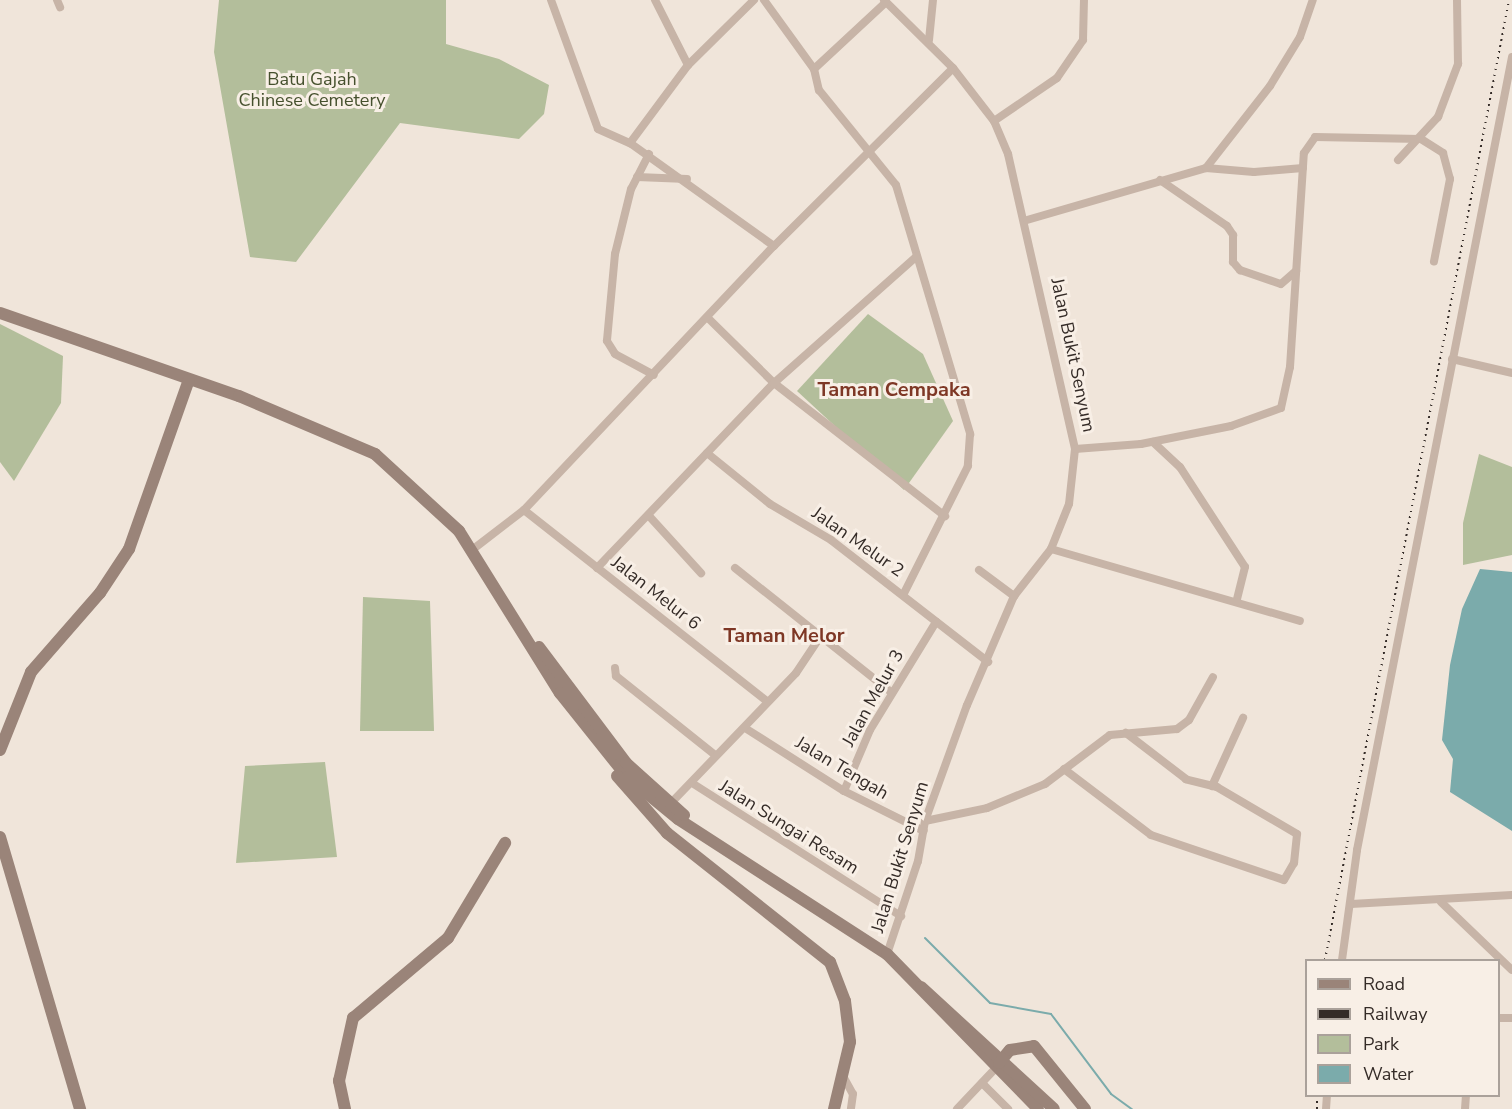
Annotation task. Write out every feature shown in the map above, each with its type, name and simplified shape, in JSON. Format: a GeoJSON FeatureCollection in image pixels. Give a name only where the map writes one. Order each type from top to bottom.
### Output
{"type":"FeatureCollection","features":[{"type":"Feature","properties":{"kind":"main road"},"geometry":{"type":"LineString","coordinates":[[0,313],[325,429],[375,454],[408,480],[472,550],[525,630],[626,763],[700,830]]}},
{"type":"Feature","properties":{"kind":"main road"},"geometry":{"type":"LineString","coordinates":[[0,750],[31,672],[100,593],[129,549],[189,380]]}},
{"type":"Feature","properties":{"kind":"main road"},"geometry":{"type":"LineString","coordinates":[[525,630],[547,674],[633,798],[748,903],[830,962],[849,1022],[844,1078],[834,1109]]}},
{"type":"Feature","properties":{"kind":"main road"},"geometry":{"type":"LineString","coordinates":[[601,749],[627,777],[700,830],[887,954],[999,1064],[1038,1109]]}},
{"type":"Feature","properties":{"kind":"main road"},"geometry":{"type":"LineString","coordinates":[[626,763],[633,798]]}},
{"type":"Feature","properties":{"kind":"main road"},"geometry":{"type":"LineString","coordinates":[[0,837],[80,1109]]}},
{"type":"Feature","properties":{"kind":"main road"},"geometry":{"type":"LineString","coordinates":[[345,1109],[339,1081],[353,1018],[448,938],[505,843]]}},
{"type":"Feature","properties":{"kind":"main road"},"geometry":{"type":"LineString","coordinates":[[999,1064],[1021,1045],[1034,1046],[1085,1109]]}},
{"type":"Feature","properties":{"kind":"main road"},"geometry":{"type":"LineString","coordinates":[[999,1064],[1054,1109]]}},
{"type":"Feature","properties":{"kind":"street"},"geometry":{"type":"LineString","coordinates":[[551,0],[598,129],[630,143],[687,179],[774,246]]}},
{"type":"Feature","properties":{"kind":"street"},"geometry":{"type":"LineString","coordinates":[[655,0],[688,65]]}},
{"type":"Feature","properties":{"kind":"street"},"geometry":{"type":"LineString","coordinates":[[630,143],[688,65],[754,0]]}},
{"type":"Feature","properties":{"kind":"street"},"geometry":{"type":"LineString","coordinates":[[764,0],[814,69],[819,90],[896,185],[970,434],[968,466],[945,516],[903,595]]}},
{"type":"Feature","properties":{"kind":"street"},"geometry":{"type":"LineString","coordinates":[[929,40],[933,0]]}},
{"type":"Feature","properties":{"kind":"street"},"geometry":{"type":"LineString","coordinates":[[994,121],[1057,78],[1083,40],[1084,0]]}},
{"type":"Feature","properties":{"kind":"street"},"geometry":{"type":"LineString","coordinates":[[1206,168],[1270,86],[1300,37],[1313,0]]}},
{"type":"Feature","properties":{"kind":"street"},"geometry":{"type":"LineString","coordinates":[[1398,160],[1421,139],[1438,117],[1458,64],[1457,0]]}},
{"type":"Feature","properties":{"kind":"street"},"geometry":{"type":"LineString","coordinates":[[814,69],[885,1]]}},
{"type":"Feature","properties":{"kind":"street","name":"Jalan Bukit Senyum"},"geometry":{"type":"LineString","coordinates":[[885,1],[929,40],[954,68],[994,121],[1027,220],[1075,449],[1070,504],[1051,549],[1014,596],[925,821],[901,916],[887,954]]}},
{"type":"Feature","properties":{"kind":"street"},"geometry":{"type":"LineString","coordinates":[[1342,959],[1452,359],[1512,57]]}},
{"type":"Feature","properties":{"kind":"street"},"geometry":{"type":"LineString","coordinates":[[472,550],[484,538],[520,512],[709,320],[774,246],[871,155],[954,68]]}},
{"type":"Feature","properties":{"kind":"street"},"geometry":{"type":"LineString","coordinates":[[1075,449],[1153,442],[1231,426],[1281,408],[1286,397],[1303,168],[1307,143],[1315,137],[1421,139],[1450,163],[1434,261]]}},
{"type":"Feature","properties":{"kind":"street"},"geometry":{"type":"LineString","coordinates":[[649,154],[637,177],[615,254],[607,341],[615,354],[654,375]]}},
{"type":"Feature","properties":{"kind":"street"},"geometry":{"type":"LineString","coordinates":[[1027,220],[1206,168],[1254,172],[1303,168]]}},
{"type":"Feature","properties":{"kind":"street"},"geometry":{"type":"LineString","coordinates":[[1178,175],[1179,190]]}},
{"type":"Feature","properties":{"kind":"street"},"geometry":{"type":"LineString","coordinates":[[637,177],[687,179]]}},
{"type":"Feature","properties":{"kind":"street"},"geometry":{"type":"LineString","coordinates":[[1160,180],[1179,190],[1227,226],[1233,236],[1233,262],[1240,270],[1281,284],[1297,269]]}},
{"type":"Feature","properties":{"kind":"street"},"geometry":{"type":"LineString","coordinates":[[597,568],[650,517],[774,383],[916,257]]}},
{"type":"Feature","properties":{"kind":"street"},"geometry":{"type":"LineString","coordinates":[[709,320],[774,383],[945,516]]}},
{"type":"Feature","properties":{"kind":"street"},"geometry":{"type":"LineString","coordinates":[[1452,359],[1512,373]]}},
{"type":"Feature","properties":{"kind":"street"},"geometry":{"type":"LineString","coordinates":[[1153,442],[1180,467],[1245,567],[1237,599]]}},
{"type":"Feature","properties":{"kind":"street","name":"Jalan Melur 2"},"geometry":{"type":"LineString","coordinates":[[707,453],[903,595],[988,662]]}},
{"type":"Feature","properties":{"kind":"street","name":"Jalan Melur 6"},"geometry":{"type":"LineString","coordinates":[[520,512],[597,568],[768,702]]}},
{"type":"Feature","properties":{"kind":"street"},"geometry":{"type":"LineString","coordinates":[[650,517],[701,573]]}},
{"type":"Feature","properties":{"kind":"street"},"geometry":{"type":"LineString","coordinates":[[1051,549],[1237,599],[1300,621]]}},
{"type":"Feature","properties":{"kind":"street"},"geometry":{"type":"LineString","coordinates":[[735,568],[820,638],[891,692]]}},
{"type":"Feature","properties":{"kind":"street"},"geometry":{"type":"LineString","coordinates":[[979,570],[1014,596]]}},
{"type":"Feature","properties":{"kind":"street","name":"Jalan Melur 3"},"geometry":{"type":"LineString","coordinates":[[844,791],[891,692],[936,622]]}},
{"type":"Feature","properties":{"kind":"street"},"geometry":{"type":"LineString","coordinates":[[671,803],[692,783],[715,755],[745,728],[820,638]]}},
{"type":"Feature","properties":{"kind":"street"},"geometry":{"type":"LineString","coordinates":[[615,668],[616,676],[715,755]]}},
{"type":"Feature","properties":{"kind":"street"},"geometry":{"type":"LineString","coordinates":[[925,821],[987,808],[1045,784],[1110,735],[1177,729],[1189,720],[1213,677]]}},
{"type":"Feature","properties":{"kind":"street"},"geometry":{"type":"LineString","coordinates":[[1212,786],[1244,718]]}},
{"type":"Feature","properties":{"kind":"street","name":"Jalan Tengah"},"geometry":{"type":"LineString","coordinates":[[745,728],[844,791],[924,831]]}},
{"type":"Feature","properties":{"kind":"street"},"geometry":{"type":"LineString","coordinates":[[1064,768],[1151,835],[1284,880],[1294,863],[1297,834],[1212,786],[1186,779],[1126,733]]}},
{"type":"Feature","properties":{"kind":"street","name":"Jalan Sungai Resam"},"geometry":{"type":"LineString","coordinates":[[692,783],[901,916]]}},
{"type":"Feature","properties":{"kind":"street"},"geometry":{"type":"LineString","coordinates":[[1351,904],[1441,902],[1512,895]]}},
{"type":"Feature","properties":{"kind":"street"},"geometry":{"type":"LineString","coordinates":[[1441,902],[1512,970]]}},
{"type":"Feature","properties":{"kind":"street"},"geometry":{"type":"LineString","coordinates":[[959,1108],[999,1064]]}},
{"type":"Feature","properties":{"kind":"street"},"geometry":{"type":"LineString","coordinates":[[844,1078],[853,1095],[851,1109]]}},
{"type":"Feature","properties":{"kind":"street"},"geometry":{"type":"LineString","coordinates":[[982,1083],[1008,1109]]}},
{"type":"Feature","properties":{"kind":"green space","name":"Batu Gajah Chinese Cemetery"},"geometry":{"type":"Polygon","coordinates":[[[219,0],[446,0],[446,44],[499,59],[549,85],[544,114],[519,139],[400,123],[296,262],[250,257],[214,52],[219,0]]]}},
{"type":"Feature","properties":{"kind":"green space"},"geometry":{"type":"Polygon","coordinates":[[[868,314],[923,354],[953,421],[904,490],[797,391],[868,314]]]}},
{"type":"Feature","properties":{"kind":"green space"},"geometry":{"type":"Polygon","coordinates":[[[0,324],[63,356],[61,403],[14,481],[0,462],[0,324]]]}},
{"type":"Feature","properties":{"kind":"green space"},"geometry":{"type":"Polygon","coordinates":[[[1479,454],[1512,467],[1512,555],[1463,565],[1463,523],[1479,454]]]}},
{"type":"Feature","properties":{"kind":"green space"},"geometry":{"type":"Polygon","coordinates":[[[363,597],[430,601],[434,731],[360,731],[363,597]]]}},
{"type":"Feature","properties":{"kind":"green space"},"geometry":{"type":"Polygon","coordinates":[[[325,762],[337,857],[236,863],[245,766],[325,762]]]}},
{"type":"Feature","properties":{"kind":"water"},"geometry":{"type":"Polygon","coordinates":[[[1480,569],[1512,572],[1512,831],[1450,792],[1453,759],[1442,740],[1450,665],[1462,609],[1480,569]]]}},
{"type":"Feature","properties":{"kind":"waterway"},"geometry":{"type":"LineString","coordinates":[[925,938],[990,1003],[1051,1014],[1111,1094],[1132,1109]]}},
{"type":"Feature","properties":{"kind":"railway"},"geometry":{"type":"LineString","coordinates":[[1325,959],[1509,0]]}},
{"type":"Feature","properties":{"kind":"railway"},"geometry":{"type":"LineString","coordinates":[[1317,1097],[1317,1109]]}},
{"type":"Feature","properties":{"kind":"district","name":"Taman Cempaka"},"geometry":{"type":"Point","coordinates":[894,389]}},
{"type":"Feature","properties":{"kind":"district","name":"Taman Melor"},"geometry":{"type":"Point","coordinates":[784,635]}}]}
